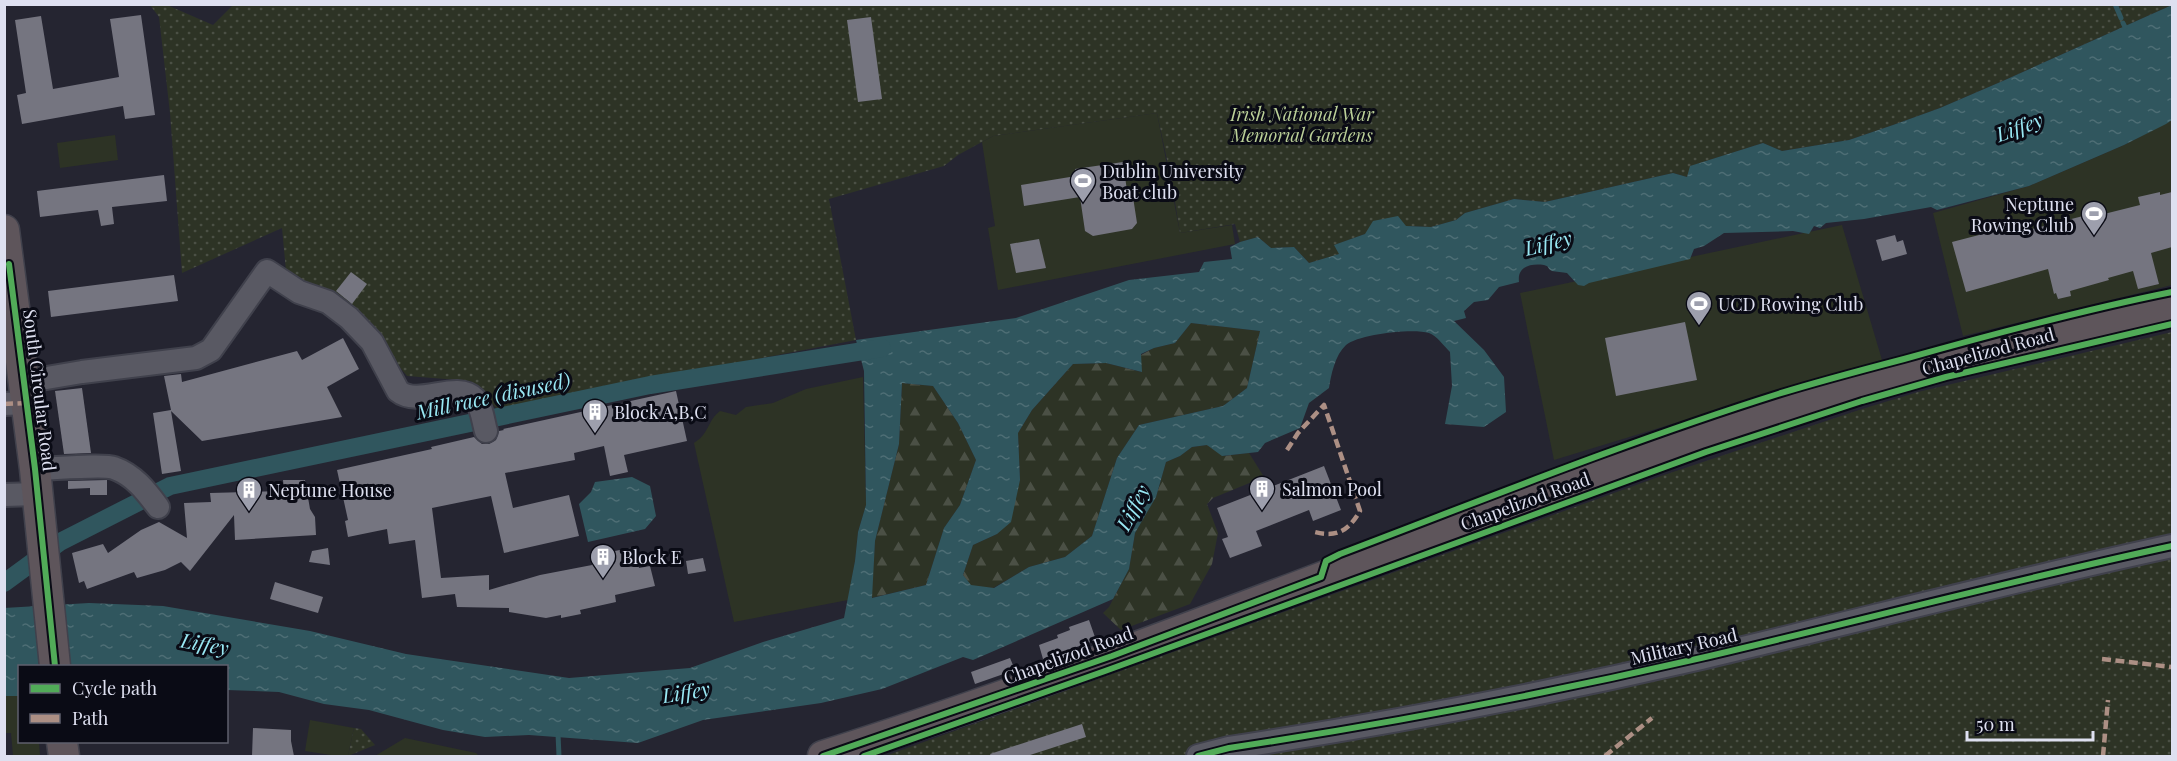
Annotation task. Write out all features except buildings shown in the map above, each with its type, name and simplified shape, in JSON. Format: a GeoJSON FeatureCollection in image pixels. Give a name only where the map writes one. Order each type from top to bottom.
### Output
{"type":"FeatureCollection","features":[{"type":"Feature","properties":{"kind":"main road","name":"South Circular Road"},"geometry":{"type":"LineString","coordinates":[[4,230],[18,396],[36,482],[55,665]]}},
{"type":"Feature","properties":{"kind":"main road","name":"Chapelizod Road"},"geometry":{"type":"LineString","coordinates":[[823,756],[1112,656],[1713,432],[1844,390],[2014,342],[2172,309]]}},
{"type":"Feature","properties":{"kind":"street"},"geometry":{"type":"LineString","coordinates":[[18,396],[54,378],[82,372],[196,358],[211,350],[267,271],[299,292],[328,303],[349,318],[372,342],[398,392],[413,398],[459,392],[475,399],[480,408],[486,431]]}},
{"type":"Feature","properties":{"kind":"street"},"geometry":{"type":"LineString","coordinates":[[4,495],[36,482],[111,466],[129,475],[141,485],[158,507]]}},
{"type":"Feature","properties":{"kind":"street","name":"Military Road"},"geometry":{"type":"LineString","coordinates":[[1198,756],[1229,748],[1467,708],[1574,686],[2172,546]]}},
{"type":"Feature","properties":{"kind":"green space","name":"Irish National War Memorial Gardens"},"geometry":{"type":"Polygon","coordinates":[[[234,4],[2172,5],[1940,108],[1849,140],[1782,151],[1763,143],[1691,166],[1687,177],[1673,173],[1545,202],[1514,199],[1465,213],[1456,220],[1431,227],[1406,226],[1365,234],[1335,245],[1340,254],[1309,263],[1294,247],[1271,248],[1258,237],[1240,242],[1235,224],[1180,233],[1157,113],[993,136],[958,155],[944,166],[829,199],[856,340],[497,409],[471,381],[407,376],[347,305],[286,271],[282,228],[182,273],[170,113],[159,17],[150,5],[167,5],[213,25],[234,4]]]}},
{"type":"Feature","properties":{"kind":"green space","name":"Dublin University Boat club"},"geometry":{"type":"Polygon","coordinates":[[[1157,113],[1180,233],[1232,225],[1235,244],[998,290],[988,228],[995,226],[982,142],[993,136],[1157,113]]]}},
{"type":"Feature","properties":{"kind":"green space"},"geometry":{"type":"Polygon","coordinates":[[[2172,120],[2172,285],[1963,336],[1933,213],[2029,186],[2124,145],[2172,120]]]}},
{"type":"Feature","properties":{"kind":"green space"},"geometry":{"type":"Polygon","coordinates":[[[115,135],[118,160],[60,168],[57,143],[115,135]]]}},
{"type":"Feature","properties":{"kind":"green space","name":"UCD Rowing Club"},"geometry":{"type":"Polygon","coordinates":[[[1842,225],[1882,360],[1554,460],[1520,293],[1842,225]]]}},
{"type":"Feature","properties":{"kind":"green space"},"geometry":{"type":"Polygon","coordinates":[[[1191,323],[1260,331],[1247,388],[1223,406],[1139,425],[1117,458],[1092,536],[1065,557],[1029,567],[993,588],[971,586],[963,575],[973,545],[997,534],[1020,480],[1018,433],[1032,410],[1073,364],[1106,363],[1141,372],[1141,355],[1154,348],[1175,343],[1191,323]]]}},
{"type":"Feature","properties":{"kind":"green space"},"geometry":{"type":"Polygon","coordinates":[[[2172,332],[2172,756],[885,756],[1661,476],[1862,409],[1918,392],[2172,332]]]}},
{"type":"Feature","properties":{"kind":"green space"},"geometry":{"type":"Polygon","coordinates":[[[863,377],[866,505],[858,532],[848,600],[734,622],[694,443],[703,435],[720,411],[736,415],[746,407],[773,403],[806,389],[863,377]]]}},
{"type":"Feature","properties":{"kind":"green space"},"geometry":{"type":"Polygon","coordinates":[[[902,383],[933,386],[958,423],[976,460],[960,505],[944,528],[926,585],[871,598],[875,541],[899,444],[902,383]]]}},
{"type":"Feature","properties":{"kind":"green space"},"geometry":{"type":"Polygon","coordinates":[[[1207,445],[1224,456],[1249,453],[1264,477],[1213,498],[1207,504],[1218,533],[1212,564],[1190,604],[1121,630],[1103,613],[1109,607],[1129,569],[1135,533],[1156,497],[1166,462],[1192,447],[1207,445]]]}},
{"type":"Feature","properties":{"kind":"green space"},"geometry":{"type":"Polygon","coordinates":[[[5,696],[18,696],[18,743],[39,743],[40,756],[13,756],[11,733],[5,733],[5,696]]]}},
{"type":"Feature","properties":{"kind":"green space"},"geometry":{"type":"Polygon","coordinates":[[[310,720],[354,728],[348,756],[305,751],[310,720]]]}},
{"type":"Feature","properties":{"kind":"green space"},"geometry":{"type":"Polygon","coordinates":[[[354,728],[361,729],[375,745],[348,756],[354,728]]]}},
{"type":"Feature","properties":{"kind":"green space"},"geometry":{"type":"Polygon","coordinates":[[[405,738],[476,753],[479,756],[375,756],[405,738]]]}},
{"type":"Feature","properties":{"kind":"water","name":"Liffey"},"geometry":{"type":"Polygon","coordinates":[[[2172,5],[2172,120],[2166,124],[2124,145],[2029,186],[1937,210],[1931,207],[1826,223],[1820,228],[1814,226],[1809,234],[1793,231],[1724,233],[1704,246],[1694,249],[1690,259],[1584,286],[1578,285],[1567,273],[1552,271],[1544,265],[1526,267],[1520,273],[1519,282],[1499,287],[1488,300],[1474,302],[1464,311],[1466,318],[1454,321],[1484,350],[1504,377],[1506,412],[1484,427],[1445,424],[1452,386],[1450,352],[1432,334],[1399,332],[1374,335],[1353,341],[1346,345],[1339,354],[1332,371],[1329,388],[1309,403],[1300,428],[1265,443],[1258,452],[1222,456],[1207,445],[1192,447],[1166,462],[1156,497],[1135,533],[1129,569],[1113,599],[973,660],[963,657],[882,689],[821,703],[703,720],[638,743],[529,735],[485,737],[443,730],[369,710],[324,704],[279,692],[228,690],[228,665],[18,665],[18,696],[5,696],[4,608],[89,603],[163,606],[310,631],[406,654],[569,678],[690,668],[763,642],[844,618],[858,532],[866,505],[864,371],[856,340],[1016,318],[1129,280],[1199,272],[1204,262],[1232,259],[1230,247],[1258,237],[1271,248],[1294,247],[1309,263],[1339,254],[1334,245],[1365,234],[1373,221],[1398,216],[1406,226],[1431,227],[1456,220],[1465,213],[1514,199],[1545,202],[1673,173],[1687,177],[1690,166],[1763,143],[1782,151],[1849,140],[1940,108],[2172,5]],[[1191,323],[1175,343],[1141,354],[1142,372],[1106,363],[1073,364],[1032,410],[1018,433],[1020,480],[1011,522],[997,534],[973,545],[963,575],[971,585],[994,588],[1029,567],[1065,557],[1092,536],[1117,458],[1139,425],[1223,406],[1247,388],[1260,331],[1191,323]],[[902,383],[899,444],[875,541],[872,598],[926,585],[944,528],[960,505],[976,460],[958,423],[933,386],[902,383]]]}},
{"type":"Feature","properties":{"kind":"water"},"geometry":{"type":"Polygon","coordinates":[[[632,477],[650,486],[656,516],[645,529],[588,542],[579,504],[591,492],[595,482],[632,477]]]}},
{"type":"Feature","properties":{"kind":"waterway"},"geometry":{"type":"LineString","coordinates":[[2115,4],[2121,18]]}},
{"type":"Feature","properties":{"kind":"waterway"},"geometry":{"type":"LineString","coordinates":[[2123,23],[2125,27]]}},
{"type":"Feature","properties":{"kind":"waterway","name":"Mill race (disused)"},"geometry":{"type":"LineString","coordinates":[[4,583],[60,542],[170,486],[650,385],[882,348]]}},
{"type":"Feature","properties":{"kind":"waterway"},"geometry":{"type":"LineString","coordinates":[[558,734],[559,756]]}},
{"type":"Feature","properties":{"kind":"marked path"},"geometry":{"type":"LineString","coordinates":[[4,404],[26,403]]}},
{"type":"Feature","properties":{"kind":"marked path"},"geometry":{"type":"LineString","coordinates":[[1287,450],[1298,433],[1324,405],[1360,511],[1340,532],[1327,534],[1311,531]]}},
{"type":"Feature","properties":{"kind":"marked path"},"geometry":{"type":"LineString","coordinates":[[2102,659],[2172,667]]}},
{"type":"Feature","properties":{"kind":"marked path"},"geometry":{"type":"LineString","coordinates":[[2103,756],[2108,700]]}},
{"type":"Feature","properties":{"kind":"marked path"},"geometry":{"type":"LineString","coordinates":[[1605,756],[1652,718]]}},
{"type":"Feature","properties":{"kind":"cycle path"},"geometry":{"type":"LineString","coordinates":[[9,264],[35,469],[55,665]]}},
{"type":"Feature","properties":{"kind":"cycle path"},"geometry":{"type":"LineString","coordinates":[[823,756],[1112,656],[1321,577],[1326,561],[1340,554],[1558,471],[1722,412],[1841,376],[2038,323],[2172,292]]}},
{"type":"Feature","properties":{"kind":"cycle path"},"geometry":{"type":"LineString","coordinates":[[864,756],[1105,671],[1706,452],[1862,401],[1946,377],[2172,324]]}},
{"type":"Feature","properties":{"kind":"cycle path"},"geometry":{"type":"LineString","coordinates":[[1198,756],[1229,748],[1466,708],[1584,684],[2172,546]]}},
{"type":"Feature","properties":{"kind":"place","name":"Dublin University Boat club"},"geometry":{"type":"Point","coordinates":[1083,204]}},
{"type":"Feature","properties":{"kind":"place","name":"Neptune Rowing Club"},"geometry":{"type":"Point","coordinates":[2094,237]}},
{"type":"Feature","properties":{"kind":"place","name":"UCD Rowing Club"},"geometry":{"type":"Point","coordinates":[1699,327]}},
{"type":"Feature","properties":{"kind":"place","name":"Block A,B,C"},"geometry":{"type":"Point","coordinates":[595,435]}},
{"type":"Feature","properties":{"kind":"place","name":"Salmon Pool"},"geometry":{"type":"Point","coordinates":[1262,512]}},
{"type":"Feature","properties":{"kind":"place","name":"Neptune House"},"geometry":{"type":"Point","coordinates":[249,513]}},
{"type":"Feature","properties":{"kind":"place","name":"Block E"},"geometry":{"type":"Point","coordinates":[603,580]}}]}
